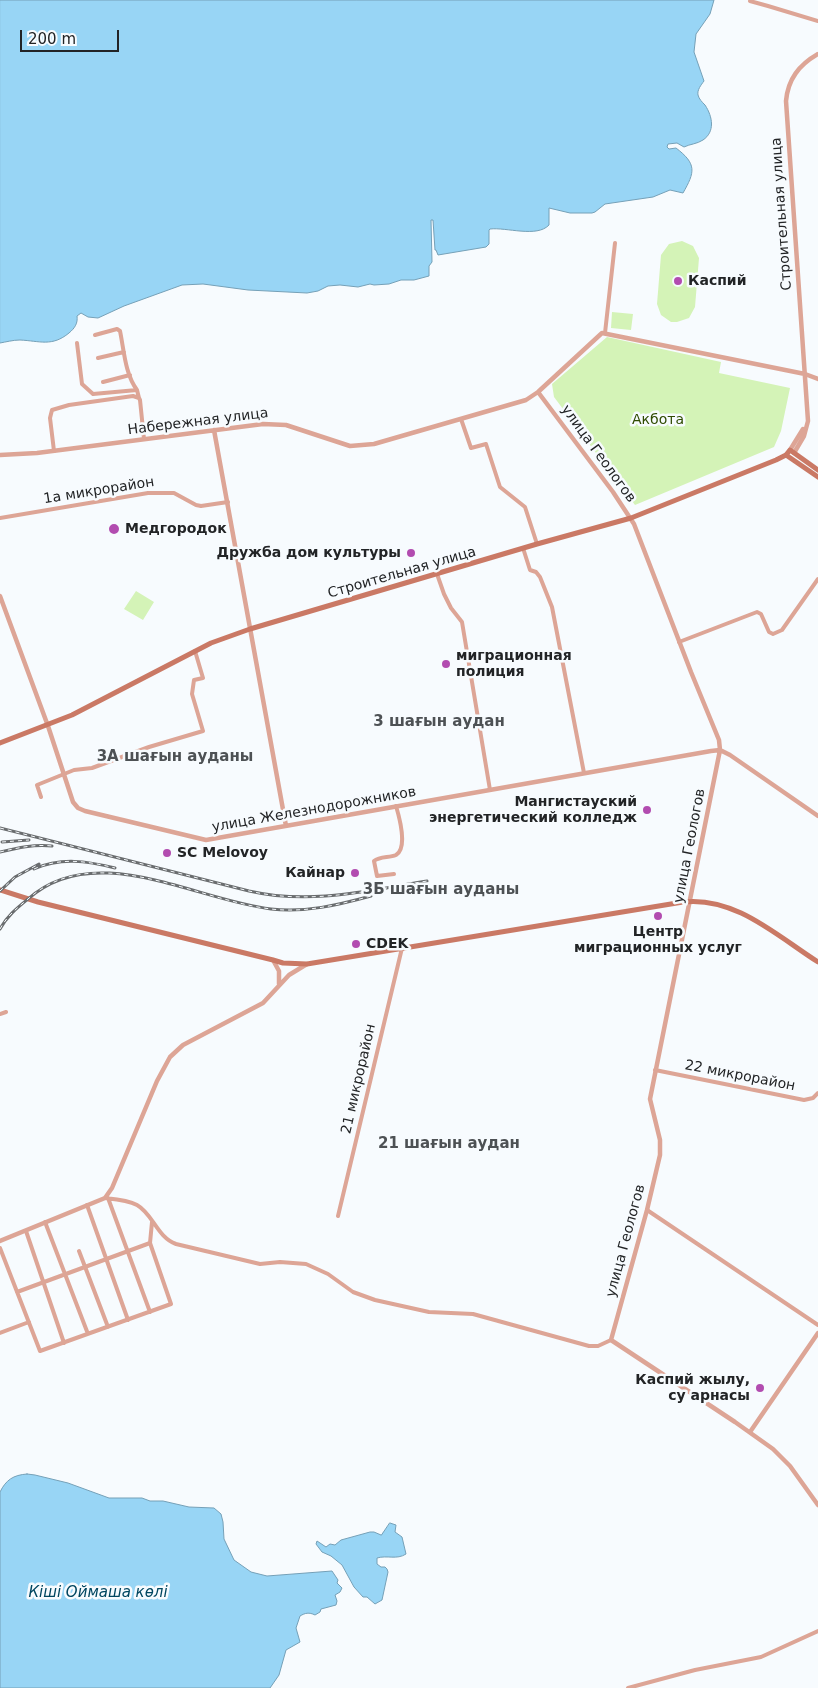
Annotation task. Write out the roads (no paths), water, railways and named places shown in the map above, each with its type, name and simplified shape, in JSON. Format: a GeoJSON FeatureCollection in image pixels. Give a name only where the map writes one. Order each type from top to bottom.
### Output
{"type":"FeatureCollection","features":[{"type":"Feature","properties":{"kind":"main road","name":"Строительная улица"},"geometry":{"type":"LineString","coordinates":[[0,743],[48,726],[72,715],[211,643],[536,544],[631,518],[771,462],[780,462],[790,454]]}},
{"type":"Feature","properties":{"kind":"main road"},"geometry":{"type":"LineString","coordinates":[[790,454],[818,470]]}},
{"type":"Feature","properties":{"kind":"main road"},"geometry":{"type":"LineString","coordinates":[[790,454],[818,477]]}},
{"type":"Feature","properties":{"kind":"main road"},"geometry":{"type":"LineString","coordinates":[[0,890],[38,902],[290,964],[307,964],[691,901],[722,905],[741,912],[818,962]]}},
{"type":"Feature","properties":{"kind":"street"},"geometry":{"type":"LineString","coordinates":[[750,1],[818,21]]}},
{"type":"Feature","properties":{"kind":"street","name":"Строительная улица"},"geometry":{"type":"LineString","coordinates":[[790,454],[804,436],[807,424],[786,108],[788,86],[798,69],[818,54]]}},
{"type":"Feature","properties":{"kind":"street"},"geometry":{"type":"LineString","coordinates":[[615,243],[606,333],[804,374],[818,380]]}},
{"type":"Feature","properties":{"kind":"street"},"geometry":{"type":"LineString","coordinates":[[95,335],[117,329],[120,331],[130,375],[139,398],[144,439]]}},
{"type":"Feature","properties":{"kind":"street","name":"Набережная улица"},"geometry":{"type":"LineString","coordinates":[[0,455],[54,451],[262,424],[276,424],[301,430],[340,444],[358,446],[374,444],[526,400],[538,392],[600,335],[606,333]]}},
{"type":"Feature","properties":{"kind":"street"},"geometry":{"type":"LineString","coordinates":[[77,343],[82,384],[93,394],[137,390]]}},
{"type":"Feature","properties":{"kind":"street"},"geometry":{"type":"LineString","coordinates":[[98,358],[124,352]]}},
{"type":"Feature","properties":{"kind":"street"},"geometry":{"type":"LineString","coordinates":[[103,382],[130,375]]}},
{"type":"Feature","properties":{"kind":"street","name":"улица Геологов"},"geometry":{"type":"LineString","coordinates":[[538,392],[631,518],[719,740],[720,750],[650,1099],[659,1134],[660,1147],[647,1210],[611,1340]]}},
{"type":"Feature","properties":{"kind":"street"},"geometry":{"type":"LineString","coordinates":[[54,451],[50,418],[52,410],[132,396],[139,398]]}},
{"type":"Feature","properties":{"kind":"street"},"geometry":{"type":"LineString","coordinates":[[461,419],[471,448],[486,444],[500,487],[525,507],[536,544]]}},
{"type":"Feature","properties":{"kind":"street"},"geometry":{"type":"LineString","coordinates":[[214,430],[286,826]]}},
{"type":"Feature","properties":{"kind":"street","name":"1а микрорайон"},"geometry":{"type":"LineString","coordinates":[[0,518],[148,493],[174,493],[201,506],[228,502]]}},
{"type":"Feature","properties":{"kind":"street"},"geometry":{"type":"LineString","coordinates":[[523,548],[530,570],[536,572],[540,577],[552,607],[584,773]]}},
{"type":"Feature","properties":{"kind":"street"},"geometry":{"type":"LineString","coordinates":[[437,574],[451,608],[462,622],[490,790]]}},
{"type":"Feature","properties":{"kind":"street"},"geometry":{"type":"LineString","coordinates":[[679,642],[757,612],[761,614],[769,632],[773,634],[782,630],[818,579]]}},
{"type":"Feature","properties":{"kind":"street","name":"улица Железнодорожников"},"geometry":{"type":"LineString","coordinates":[[0,596],[48,726],[73,802],[78,808],[85,811],[197,839],[206,840],[720,750]]}},
{"type":"Feature","properties":{"kind":"street"},"geometry":{"type":"LineString","coordinates":[[41,798],[37,785],[80,768],[92,768],[149,747],[203,731],[192,694],[194,680],[203,678],[196,651]]}},
{"type":"Feature","properties":{"kind":"street"},"geometry":{"type":"LineString","coordinates":[[720,750],[818,816]]}},
{"type":"Feature","properties":{"kind":"street"},"geometry":{"type":"LineString","coordinates":[[394,874],[377,876],[374,861],[376,858],[398,853],[403,841],[396,806]]}},
{"type":"Feature","properties":{"kind":"street","name":"21 микрорайон"},"geometry":{"type":"LineString","coordinates":[[338,1216],[402,948]]}},
{"type":"Feature","properties":{"kind":"street"},"geometry":{"type":"LineString","coordinates":[[273,960],[279,971],[279,986]]}},
{"type":"Feature","properties":{"kind":"street"},"geometry":{"type":"LineString","coordinates":[[106,1198],[115,1182],[157,1081],[170,1057],[183,1045],[263,1003],[294,971],[307,964]]}},
{"type":"Feature","properties":{"kind":"street"},"geometry":{"type":"LineString","coordinates":[[0,1014],[6,1012]]}},
{"type":"Feature","properties":{"kind":"street","name":"22 микрорайон"},"geometry":{"type":"LineString","coordinates":[[655,1070],[804,1100],[813,1098],[818,1093]]}},
{"type":"Feature","properties":{"kind":"street"},"geometry":{"type":"LineString","coordinates":[[106,1198],[150,1312]]}},
{"type":"Feature","properties":{"kind":"street"},"geometry":{"type":"LineString","coordinates":[[0,1241],[106,1198],[136,1204],[146,1213],[166,1239],[176,1244],[260,1264],[280,1262],[306,1264],[328,1274],[353,1292],[381,1301],[429,1312],[473,1314],[589,1346],[598,1346],[611,1340],[773,1448],[786,1462],[818,1505]]}},
{"type":"Feature","properties":{"kind":"street"},"geometry":{"type":"LineString","coordinates":[[87,1205],[128,1320]]}},
{"type":"Feature","properties":{"kind":"street"},"geometry":{"type":"LineString","coordinates":[[647,1210],[818,1326]]}},
{"type":"Feature","properties":{"kind":"street"},"geometry":{"type":"LineString","coordinates":[[45,1222],[88,1334]]}},
{"type":"Feature","properties":{"kind":"street"},"geometry":{"type":"LineString","coordinates":[[0,1248],[40,1352],[170,1304],[150,1243],[152,1222]]}},
{"type":"Feature","properties":{"kind":"street"},"geometry":{"type":"LineString","coordinates":[[26,1231],[64,1343]]}},
{"type":"Feature","properties":{"kind":"street"},"geometry":{"type":"LineString","coordinates":[[17,1292],[150,1243]]}},
{"type":"Feature","properties":{"kind":"street"},"geometry":{"type":"LineString","coordinates":[[79,1251],[108,1327]]}},
{"type":"Feature","properties":{"kind":"street"},"geometry":{"type":"LineString","coordinates":[[0,1268],[6,1265]]}},
{"type":"Feature","properties":{"kind":"street"},"geometry":{"type":"LineString","coordinates":[[0,1333],[29,1322]]}},
{"type":"Feature","properties":{"kind":"street"},"geometry":{"type":"LineString","coordinates":[[750,1432],[818,1333]]}},
{"type":"Feature","properties":{"kind":"street"},"geometry":{"type":"LineString","coordinates":[[628,1688],[695,1670],[760,1657],[818,1631]]}},
{"type":"Feature","properties":{"kind":"water"},"geometry":{"type":"Polygon","coordinates":[[[0,0],[714,0],[710,14],[696,34],[694,52],[704,81],[698,95],[710,114],[711,129],[703,140],[684,147],[677,143],[668,144],[667,147],[669,149],[676,148],[691,164],[692,174],[683,193],[670,190],[653,197],[605,204],[592,213],[570,213],[549,208],[549,225],[544,229],[529,231],[490,229],[489,244],[486,247],[438,255],[435,250],[433,220],[431,220],[432,262],[429,266],[429,276],[414,280],[401,280],[389,284],[370,284],[358,287],[328,286],[318,291],[307,293],[248,290],[203,284],[182,285],[124,306],[98,318],[88,317],[81,313],[77,316],[76,323],[69,333],[51,342],[17,340],[0,343],[0,0]]]}},
{"type":"Feature","properties":{"kind":"water","name":"Кіші Оймаша көлi"},"geometry":{"type":"Polygon","coordinates":[[[27,1474],[68,1483],[109,1498],[142,1498],[189,1507],[214,1508],[221,1514],[224,1539],[234,1560],[251,1572],[267,1576],[332,1571],[338,1580],[337,1583],[342,1588],[335,1595],[336,1605],[321,1609],[315,1615],[307,1613],[300,1616],[296,1628],[300,1642],[286,1650],[279,1675],[270,1688],[0,1688],[0,1492],[10,1479],[27,1474]]]}},
{"type":"Feature","properties":{"kind":"water"},"geometry":{"type":"Polygon","coordinates":[[[390,1523],[396,1525],[395,1532],[402,1537],[406,1554],[399,1557],[377,1558],[377,1564],[385,1567],[388,1572],[382,1600],[375,1604],[367,1597],[363,1597],[354,1587],[342,1565],[331,1556],[322,1552],[316,1544],[317,1541],[326,1547],[330,1544],[335,1545],[341,1540],[370,1532],[381,1535],[390,1523]]]}},
{"type":"Feature","properties":{"kind":"railway"},"geometry":{"type":"LineString","coordinates":[[0,828],[249,891],[272,895],[316,897],[427,881]]}},
{"type":"Feature","properties":{"kind":"railway"},"geometry":{"type":"LineString","coordinates":[[2,842],[29,840]]}},
{"type":"Feature","properties":{"kind":"railway"},"geometry":{"type":"LineString","coordinates":[[0,852],[32,846],[52,846]]}},
{"type":"Feature","properties":{"kind":"railway"},"geometry":{"type":"LineString","coordinates":[[34,869],[44,865],[74,861],[115,868]]}},
{"type":"Feature","properties":{"kind":"railway"},"geometry":{"type":"LineString","coordinates":[[0,891],[15,877],[39,864]]}},
{"type":"Feature","properties":{"kind":"railway"},"geometry":{"type":"LineString","coordinates":[[0,929],[9,916],[28,899],[55,882],[84,874],[114,873],[146,878],[241,904],[284,910],[334,905],[371,896]]}},
{"type":"Feature","properties":{"kind":"place","name":"Каспий"},"geometry":{"type":"Point","coordinates":[678,281]}},
{"type":"Feature","properties":{"kind":"place","name":"Медгородок"},"geometry":{"type":"Point","coordinates":[114,529]}},
{"type":"Feature","properties":{"kind":"place","name":"Дружба дом культуры"},"geometry":{"type":"Point","coordinates":[411,553]}},
{"type":"Feature","properties":{"kind":"place","name":"миграционная полиция"},"geometry":{"type":"Point","coordinates":[446,664]}},
{"type":"Feature","properties":{"kind":"place","name":"Мангистауский энергетический колледж"},"geometry":{"type":"Point","coordinates":[647,810]}},
{"type":"Feature","properties":{"kind":"place","name":"SC Melovoy"},"geometry":{"type":"Point","coordinates":[167,853]}},
{"type":"Feature","properties":{"kind":"place","name":"Кайнар"},"geometry":{"type":"Point","coordinates":[355,873]}},
{"type":"Feature","properties":{"kind":"place","name":"Центр миграционных услуг"},"geometry":{"type":"Point","coordinates":[658,916]}},
{"type":"Feature","properties":{"kind":"place","name":"CDEK"},"geometry":{"type":"Point","coordinates":[356,944]}},
{"type":"Feature","properties":{"kind":"place","name":"Каспий жылу, су арнасы"},"geometry":{"type":"Point","coordinates":[760,1388]}},
{"type":"Feature","properties":{"kind":"district","name":"3 шағын аудан"},"geometry":{"type":"Point","coordinates":[439,722]}},
{"type":"Feature","properties":{"kind":"district","name":"3А шағын ауданы"},"geometry":{"type":"Point","coordinates":[175,757]}},
{"type":"Feature","properties":{"kind":"district","name":"3Б шағын ауданы"},"geometry":{"type":"Point","coordinates":[441,890]}},
{"type":"Feature","properties":{"kind":"district","name":"21 шағын аудан"},"geometry":{"type":"Point","coordinates":[449,1144]}},
{"type":"Feature","properties":{"kind":"park label","name":"Акбота"},"geometry":{"type":"Point","coordinates":[658,420]}}]}
